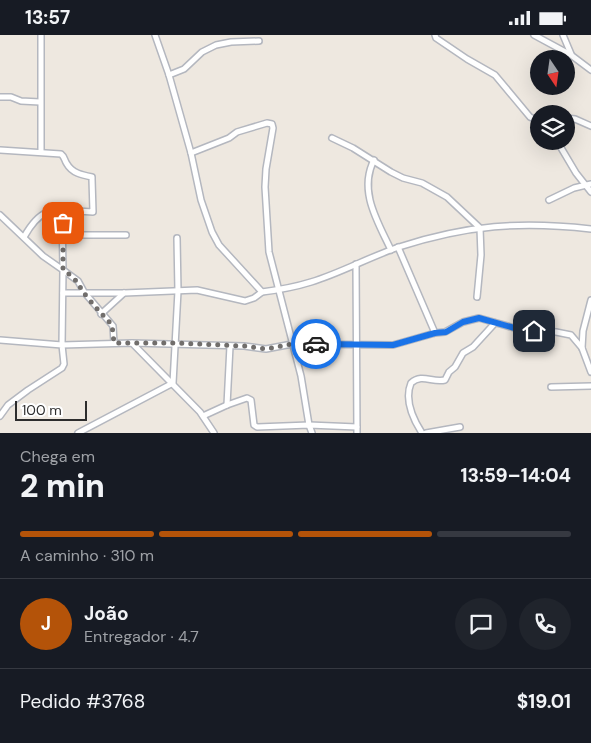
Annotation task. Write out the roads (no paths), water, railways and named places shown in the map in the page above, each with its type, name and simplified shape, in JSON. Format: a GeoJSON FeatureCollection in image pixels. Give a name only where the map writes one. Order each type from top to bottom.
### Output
{"type":"FeatureCollection","features":[{"type":"Feature","properties":{"kind":"street"},"geometry":{"type":"LineString","coordinates":[[41,35],[41,152]]}},
{"type":"Feature","properties":{"kind":"street"},"geometry":{"type":"LineString","coordinates":[[155,35],[169,75],[191,153],[201,200],[214,237],[262,292]]}},
{"type":"Feature","properties":{"kind":"street"},"geometry":{"type":"LineString","coordinates":[[434,35],[495,75],[530,117]]}},
{"type":"Feature","properties":{"kind":"street"},"geometry":{"type":"LineString","coordinates":[[534,35],[562,50]]}},
{"type":"Feature","properties":{"kind":"street"},"geometry":{"type":"LineString","coordinates":[[563,35],[569,50]]}},
{"type":"Feature","properties":{"kind":"street"},"geometry":{"type":"LineString","coordinates":[[169,75],[184,69],[202,53],[216,45],[231,42],[259,41]]}},
{"type":"Feature","properties":{"kind":"street"},"geometry":{"type":"LineString","coordinates":[[575,58],[591,70]]}},
{"type":"Feature","properties":{"kind":"street"},"geometry":{"type":"LineString","coordinates":[[0,97],[40,102]]}},
{"type":"Feature","properties":{"kind":"street"},"geometry":{"type":"LineString","coordinates":[[575,119],[591,126]]}},
{"type":"Feature","properties":{"kind":"street"},"geometry":{"type":"LineString","coordinates":[[191,153],[229,138],[237,132],[268,123],[272,124],[266,178],[269,252],[301,376],[312,433]]}},
{"type":"Feature","properties":{"kind":"street"},"geometry":{"type":"LineString","coordinates":[[332,138],[391,172],[422,183],[446,197],[480,228],[481,255],[477,297]]}},
{"type":"Feature","properties":{"kind":"street"},"geometry":{"type":"LineString","coordinates":[[0,150],[61,154],[72,171],[92,177],[94,211],[62,211],[55,209],[48,211],[31,225],[24,237]]}},
{"type":"Feature","properties":{"kind":"street"},"geometry":{"type":"LineString","coordinates":[[562,150],[589,185],[591,193]]}},
{"type":"Feature","properties":{"kind":"street"},"geometry":{"type":"LineString","coordinates":[[374,161],[370,169],[369,197],[371,206],[392,250]]}},
{"type":"Feature","properties":{"kind":"street"},"geometry":{"type":"LineString","coordinates":[[549,200],[574,187],[589,185]]}},
{"type":"Feature","properties":{"kind":"street"},"geometry":{"type":"LineString","coordinates":[[0,416],[8,405],[28,389],[62,368],[64,364],[62,345],[62,211]]}},
{"type":"Feature","properties":{"kind":"street"},"geometry":{"type":"LineString","coordinates":[[0,215],[43,256],[78,281],[101,314],[113,326],[114,343]]}},
{"type":"Feature","properties":{"kind":"street"},"geometry":{"type":"LineString","coordinates":[[63,293],[197,290],[245,301],[254,298],[262,292],[311,282],[398,247],[448,233],[480,228],[546,224],[591,229]]}},
{"type":"Feature","properties":{"kind":"street"},"geometry":{"type":"LineString","coordinates":[[63,235],[126,235]]}},
{"type":"Feature","properties":{"kind":"street"},"geometry":{"type":"LineString","coordinates":[[173,383],[178,291],[177,238]]}},
{"type":"Feature","properties":{"kind":"street"},"geometry":{"type":"LineString","coordinates":[[398,247],[435,333]]}},
{"type":"Feature","properties":{"kind":"street"},"geometry":{"type":"LineString","coordinates":[[356,264],[357,433]]}},
{"type":"Feature","properties":{"kind":"street"},"geometry":{"type":"LineString","coordinates":[[101,314],[124,293]]}},
{"type":"Feature","properties":{"kind":"street"},"geometry":{"type":"LineString","coordinates":[[582,348],[591,301]]}},
{"type":"Feature","properties":{"kind":"street"},"geometry":{"type":"LineString","coordinates":[[0,340],[62,345],[176,343],[266,349],[292,344],[393,345],[451,330],[473,319],[485,318],[495,323],[526,331],[571,335],[582,348],[591,372]]}},
{"type":"Feature","properties":{"kind":"street"},"geometry":{"type":"LineString","coordinates":[[422,433],[413,419],[409,395],[411,383],[419,378],[426,377],[437,381],[445,380],[463,353],[473,347],[495,323]]}},
{"type":"Feature","properties":{"kind":"street"},"geometry":{"type":"LineString","coordinates":[[132,343],[173,383],[203,416],[214,433]]}},
{"type":"Feature","properties":{"kind":"street"},"geometry":{"type":"LineString","coordinates":[[227,405],[230,346]]}},
{"type":"Feature","properties":{"kind":"street"},"geometry":{"type":"LineString","coordinates":[[78,433],[173,383]]}},
{"type":"Feature","properties":{"kind":"street"},"geometry":{"type":"LineString","coordinates":[[550,387],[591,386]]}},
{"type":"Feature","properties":{"kind":"street"},"geometry":{"type":"LineString","coordinates":[[203,416],[244,398],[249,399],[252,403],[254,425],[257,427],[309,425],[357,427]]}},
{"type":"Feature","properties":{"kind":"street"},"geometry":{"type":"LineString","coordinates":[[426,433],[460,427]]}}]}
